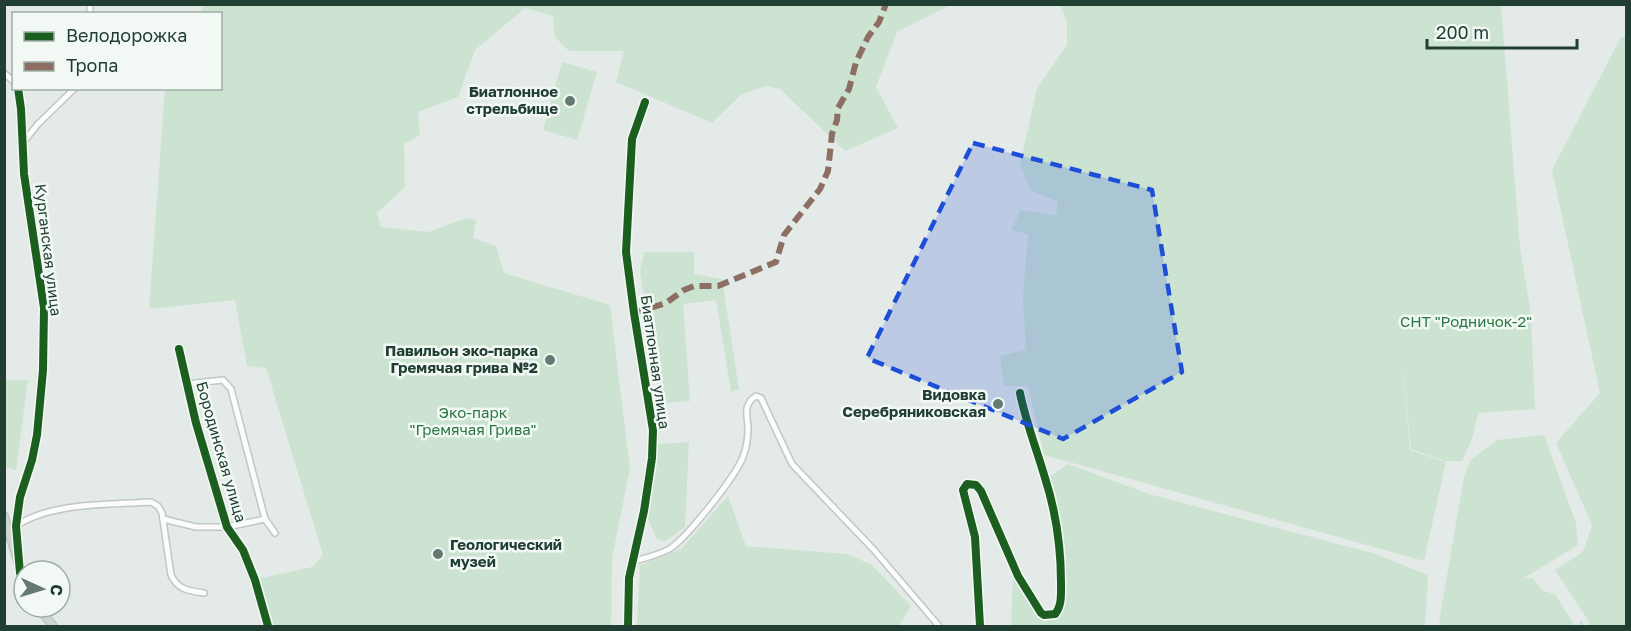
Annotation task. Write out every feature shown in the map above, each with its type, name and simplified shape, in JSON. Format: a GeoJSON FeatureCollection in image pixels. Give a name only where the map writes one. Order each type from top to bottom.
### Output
{"type":"FeatureCollection","features":[{"type":"Feature","properties":{"kind":"main road"},"geometry":{"type":"LineString","coordinates":[[4,516],[16,559]]}},
{"type":"Feature","properties":{"kind":"street","name":"Курганская улица"},"geometry":{"type":"LineString","coordinates":[[18,90],[24,174],[41,285],[44,321],[43,370],[37,435],[20,497],[16,526],[19,559]]}},
{"type":"Feature","properties":{"kind":"street"},"geometry":{"type":"LineString","coordinates":[[22,144],[38,124],[73,90]]}},
{"type":"Feature","properties":{"kind":"street","name":"Биатлонная улица"},"geometry":{"type":"LineString","coordinates":[[628,627],[629,578],[644,511],[652,458],[653,430],[626,252],[632,140],[645,102]]}},
{"type":"Feature","properties":{"kind":"street","name":"Бородинская улица"},"geometry":{"type":"LineString","coordinates":[[180,349],[196,423],[226,527],[243,550],[255,580],[268,627]]}},
{"type":"Feature","properties":{"kind":"street"},"geometry":{"type":"LineString","coordinates":[[187,384],[223,380],[231,389],[265,519],[275,533]]}},
{"type":"Feature","properties":{"kind":"street"},"geometry":{"type":"LineString","coordinates":[[981,627],[975,537],[963,490],[967,484],[976,485],[981,490],[1018,576],[1041,613],[1052,616],[1059,607],[1061,570],[1056,526],[1046,479],[1027,425],[1020,393]]}},
{"type":"Feature","properties":{"kind":"street"},"geometry":{"type":"LineString","coordinates":[[632,562],[668,549],[683,538],[732,478],[743,457],[746,443],[748,429],[746,408],[749,400],[756,396],[761,398],[766,405],[792,464],[874,550],[939,627]]}},
{"type":"Feature","properties":{"kind":"street"},"geometry":{"type":"LineString","coordinates":[[16,526],[25,519],[59,509],[151,502],[158,506],[163,519],[174,582],[185,591],[204,593]]}},
{"type":"Feature","properties":{"kind":"street"},"geometry":{"type":"LineString","coordinates":[[163,519],[196,527],[226,527],[265,519]]}},
{"type":"Feature","properties":{"kind":"highlighted area"},"geometry":{"type":"Polygon","coordinates":[[[973,143],[1152,190],[1182,372],[1063,439],[867,358],[973,143]]]}},
{"type":"Feature","properties":{"kind":"green space","name":"Эко-парк \"Гремячая Грива\""},"geometry":{"type":"Polygon","coordinates":[[[204,5],[951,5],[897,32],[876,87],[898,128],[845,151],[780,89],[765,86],[741,95],[712,123],[616,82],[624,51],[569,51],[555,37],[553,16],[525,8],[475,50],[458,97],[418,112],[420,135],[404,144],[405,187],[377,213],[381,227],[428,232],[467,218],[476,220],[473,238],[496,246],[504,273],[610,305],[630,469],[612,558],[611,626],[272,626],[257,579],[312,567],[323,555],[266,368],[247,366],[235,300],[149,309],[165,90],[222,90],[222,12],[200,12],[204,5]]]}},
{"type":"Feature","properties":{"kind":"green space","name":"СНТ \"Родничок-2\""},"geometry":{"type":"Polygon","coordinates":[[[1060,5],[1501,5],[1520,247],[1531,315],[1535,409],[1478,413],[1472,439],[1462,461],[1446,461],[1411,449],[1402,354],[1410,450],[1446,462],[1424,561],[1044,455],[1028,386],[1004,386],[1000,356],[1026,350],[1023,298],[1028,234],[1011,230],[1021,210],[1056,216],[1058,202],[1030,190],[1020,164],[1037,88],[1067,45],[1067,22],[1060,5]]]}},
{"type":"Feature","properties":{"kind":"green space"},"geometry":{"type":"Polygon","coordinates":[[[1621,37],[1626,37],[1626,626],[1589,626],[1589,622],[1555,570],[1583,552],[1592,525],[1556,443],[1600,393],[1552,170],[1621,37]]]}},
{"type":"Feature","properties":{"kind":"green space","name":"Биатлонное стрельбище"},"geometry":{"type":"Polygon","coordinates":[[[562,62],[597,72],[577,140],[543,130],[562,62]]]}},
{"type":"Feature","properties":{"kind":"green space"},"geometry":{"type":"Polygon","coordinates":[[[644,252],[694,252],[694,274],[722,279],[739,389],[731,392],[716,300],[683,304],[690,401],[661,403],[640,271],[644,252]]]}},
{"type":"Feature","properties":{"kind":"green space"},"geometry":{"type":"Polygon","coordinates":[[[4,380],[28,380],[16,470],[5,467],[4,380]]]}},
{"type":"Feature","properties":{"kind":"green space"},"geometry":{"type":"Polygon","coordinates":[[[1544,435],[1576,523],[1578,545],[1524,578],[1533,578],[1543,591],[1555,594],[1575,626],[1442,626],[1439,622],[1464,476],[1471,460],[1497,440],[1544,435]]]}},
{"type":"Feature","properties":{"kind":"green space"},"geometry":{"type":"Polygon","coordinates":[[[689,442],[685,527],[664,542],[657,539],[648,519],[658,444],[689,442]]]}},
{"type":"Feature","properties":{"kind":"green space"},"geometry":{"type":"Polygon","coordinates":[[[1068,464],[1149,494],[1376,554],[1428,575],[1425,626],[1011,626],[1013,573],[1036,616],[1045,621],[1056,619],[1062,612],[1064,575],[1060,532],[1049,477],[1068,464]]]}},
{"type":"Feature","properties":{"kind":"green space"},"geometry":{"type":"Polygon","coordinates":[[[728,496],[746,546],[847,554],[872,565],[911,606],[899,626],[637,626],[640,565],[681,549],[728,496]]]}},
{"type":"Feature","properties":{"kind":"waterway"},"geometry":{"type":"LineString","coordinates":[[1581,622],[1582,626]]}},
{"type":"Feature","properties":{"kind":"marked path"},"geometry":{"type":"LineString","coordinates":[[634,313],[666,303],[694,286],[718,286],[776,262],[784,235],[820,189],[828,171],[832,134],[838,108],[849,89],[856,62],[868,37],[879,22],[886,4]]}},
{"type":"Feature","properties":{"kind":"cycle path"},"geometry":{"type":"LineString","coordinates":[[18,90],[24,174],[44,308],[43,370],[37,435],[20,497],[16,526],[19,559]]}},
{"type":"Feature","properties":{"kind":"cycle path"},"geometry":{"type":"LineString","coordinates":[[628,626],[629,578],[644,511],[652,458],[653,430],[626,252],[632,139],[645,102]]}},
{"type":"Feature","properties":{"kind":"cycle path"},"geometry":{"type":"LineString","coordinates":[[179,349],[196,423],[227,527],[243,550],[255,580],[268,626]]}},
{"type":"Feature","properties":{"kind":"cycle path"},"geometry":{"type":"LineString","coordinates":[[980,626],[975,537],[963,490],[967,484],[976,485],[981,491],[1018,576],[1041,613],[1055,614],[1060,604],[1060,557],[1055,517],[1020,393]]}},
{"type":"Feature","properties":{"kind":"place","name":"Биатлонное стрельбище"},"geometry":{"type":"Point","coordinates":[570,101]}},
{"type":"Feature","properties":{"kind":"place","name":"Павильон эко-парка Гремячая грива №2"},"geometry":{"type":"Point","coordinates":[550,360]}},
{"type":"Feature","properties":{"kind":"place","name":"Видовка Серебряниковская"},"geometry":{"type":"Point","coordinates":[998,404]}},
{"type":"Feature","properties":{"kind":"place","name":"Геологический музей"},"geometry":{"type":"Point","coordinates":[438,554]}}]}
